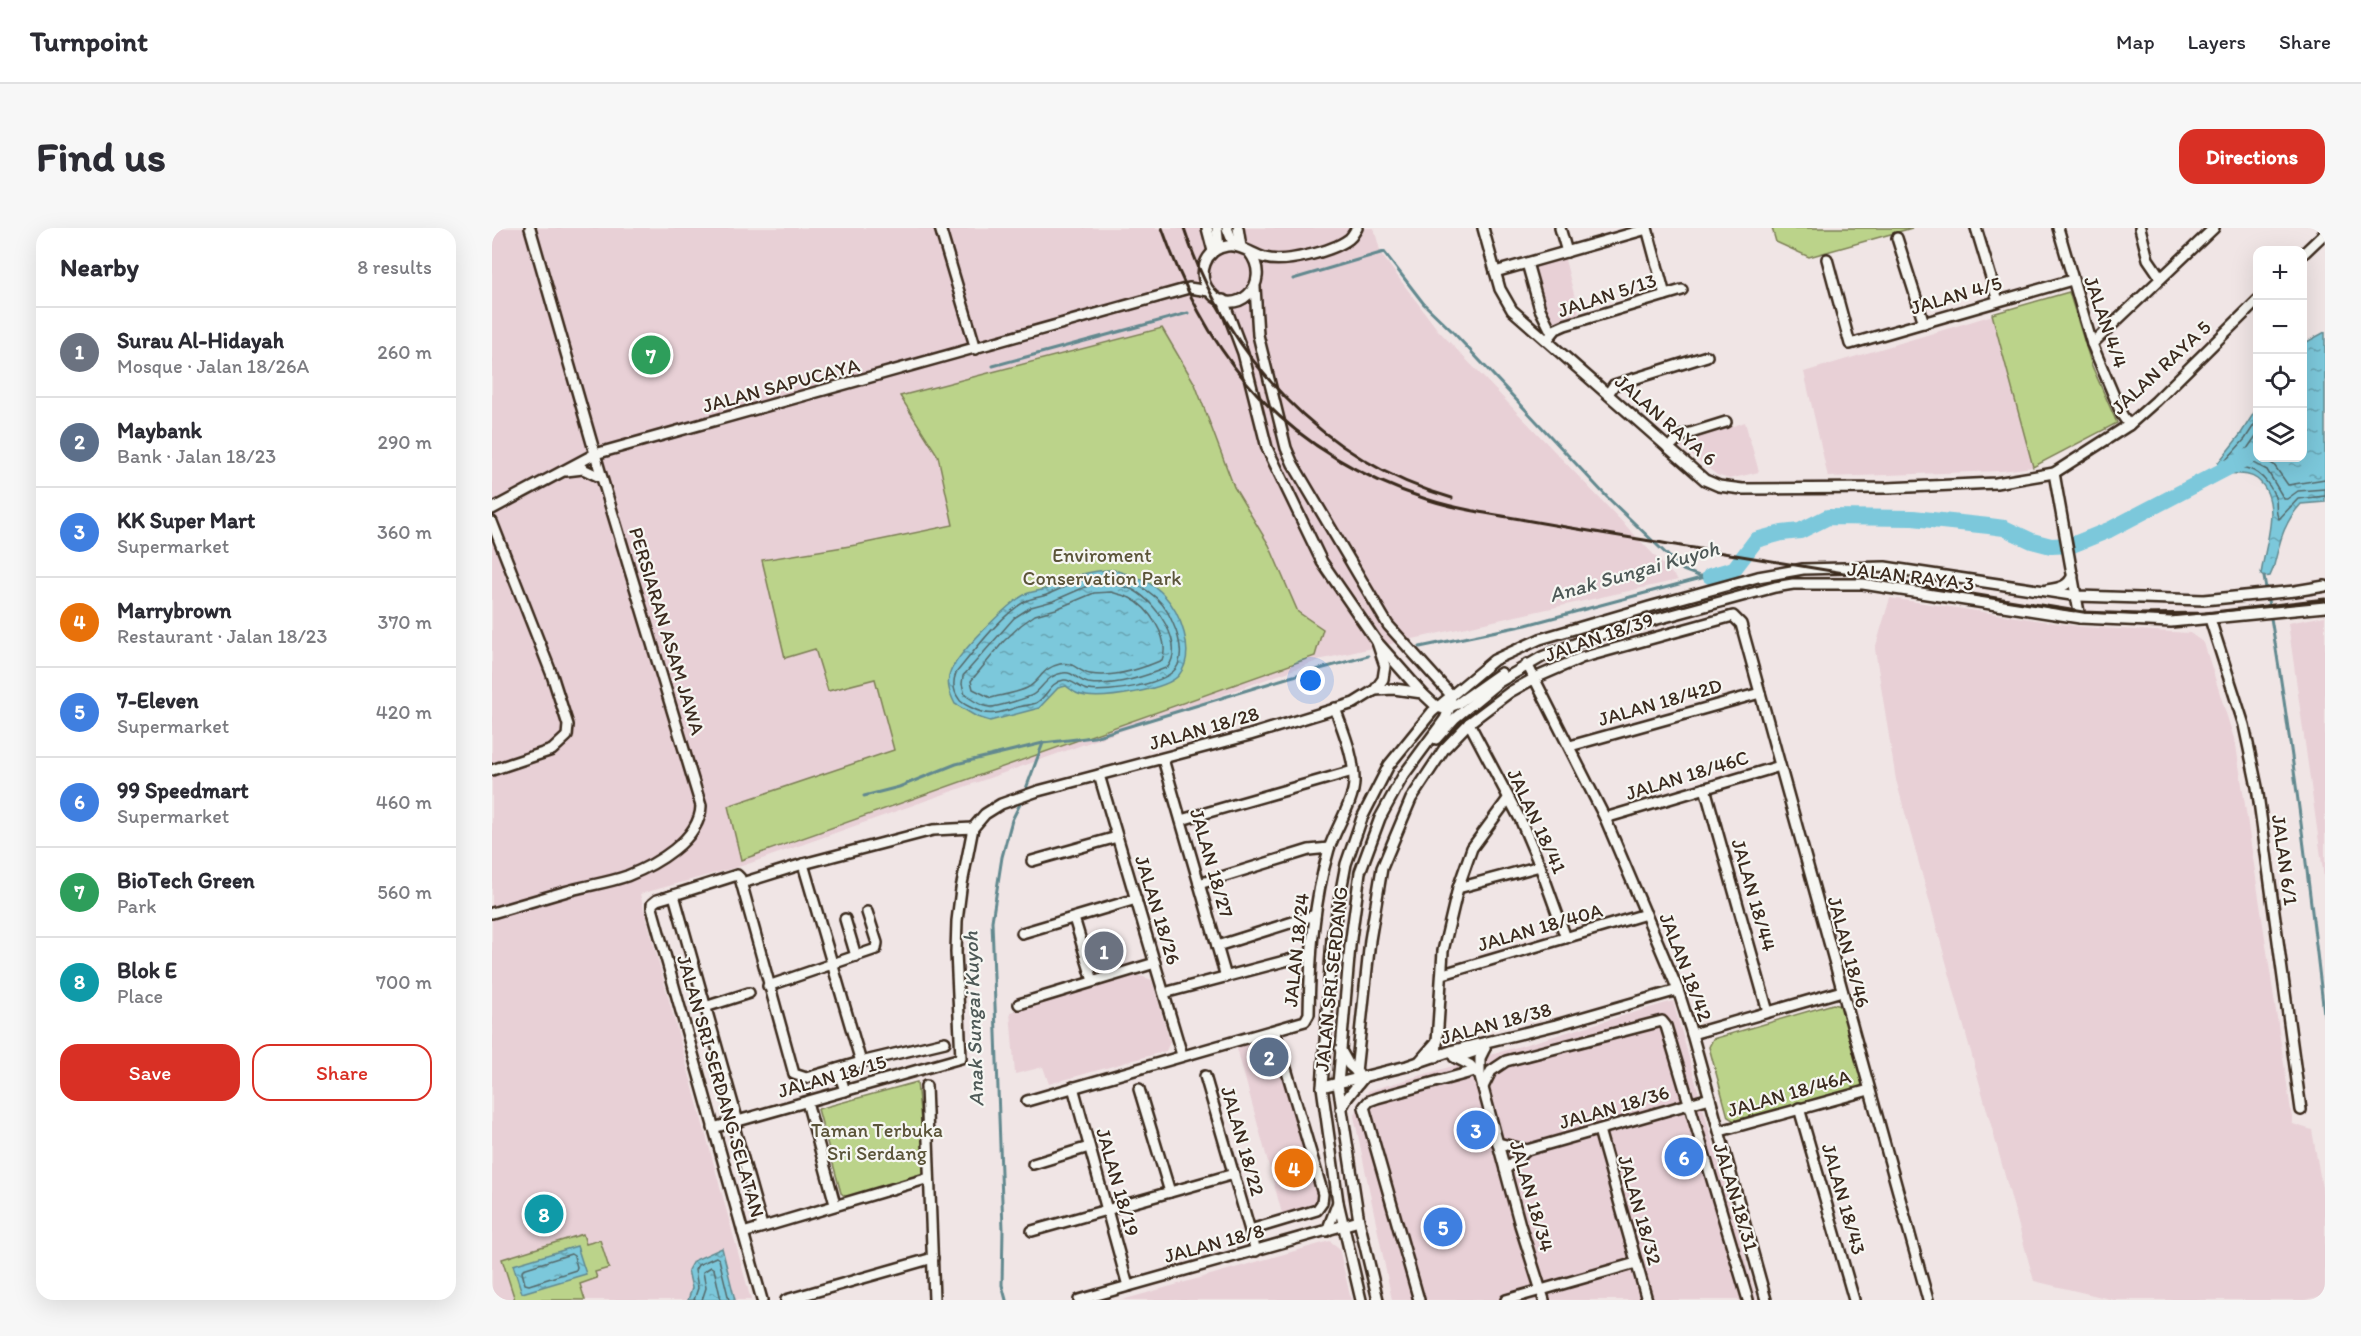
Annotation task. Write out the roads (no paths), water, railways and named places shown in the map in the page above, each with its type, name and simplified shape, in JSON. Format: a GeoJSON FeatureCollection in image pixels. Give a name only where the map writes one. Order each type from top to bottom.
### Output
{"type":"FeatureCollection","features":[{"type":"Feature","properties":{"kind":"street","name":"PERSIARAN ASAM JAWA"},"geometry":{"type":"LineString","coordinates":[[492,913],[627,876],[676,848],[699,823],[701,816],[701,806],[602,478],[530,228]]}},
{"type":"Feature","properties":{"kind":"street"},"geometry":{"type":"LineString","coordinates":[[940,228],[976,349]]}},
{"type":"Feature","properties":{"kind":"street"},"geometry":{"type":"LineString","coordinates":[[1207,228],[1216,250]]}},
{"type":"Feature","properties":{"kind":"street"},"geometry":{"type":"LineString","coordinates":[[1209,291],[1203,275],[1204,266],[1216,250],[1217,228]]}},
{"type":"Feature","properties":{"kind":"street"},"geometry":{"type":"LineString","coordinates":[[1227,228],[1258,269],[1255,287],[1258,335],[1286,448],[1293,464],[1388,626],[1451,695],[1450,707],[1445,719],[1403,776]]}},
{"type":"Feature","properties":{"kind":"street"},"geometry":{"type":"LineString","coordinates":[[1238,228],[1241,248]]}},
{"type":"Feature","properties":{"kind":"street"},"geometry":{"type":"LineString","coordinates":[[1216,250],[1241,248],[1267,259],[1293,258],[1348,240],[1357,228]]}},
{"type":"Feature","properties":{"kind":"street","name":"JALAN RAYA 6"},"geometry":{"type":"LineString","coordinates":[[1483,228],[1500,289],[1512,310],[1549,337],[1608,394],[1712,484],[1742,489],[1887,488],[1996,483],[2054,473]]}},
{"type":"Feature","properties":{"kind":"street"},"geometry":{"type":"LineString","coordinates":[[1560,228],[1567,252]]}},
{"type":"Feature","properties":{"kind":"street"},"geometry":{"type":"LineString","coordinates":[[1976,228],[1998,301]]}},
{"type":"Feature","properties":{"kind":"street","name":"JALAN 4/4"},"geometry":{"type":"LineString","coordinates":[[2058,228],[2092,344],[2122,415],[2129,424]]}},
{"type":"Feature","properties":{"kind":"street"},"geometry":{"type":"LineString","coordinates":[[2140,228],[2148,259],[2161,278]]}},
{"type":"Feature","properties":{"kind":"street"},"geometry":{"type":"LineString","coordinates":[[2092,344],[2214,228]]}},
{"type":"Feature","properties":{"kind":"street"},"geometry":{"type":"LineString","coordinates":[[1495,272],[1647,229],[1665,295]]}},
{"type":"Feature","properties":{"kind":"street"},"geometry":{"type":"LineString","coordinates":[[2307,250],[2325,233]]}},
{"type":"Feature","properties":{"kind":"street"},"geometry":{"type":"LineString","coordinates":[[1898,238],[1924,323]]}},
{"type":"Feature","properties":{"kind":"street","name":"JALAN 4/5"},"geometry":{"type":"LineString","coordinates":[[1827,259],[1850,344],[2072,280]]}},
{"type":"Feature","properties":{"kind":"street"},"geometry":{"type":"LineString","coordinates":[[1527,263],[1549,337]]}},
{"type":"Feature","properties":{"kind":"street"},"geometry":{"type":"LineString","coordinates":[[1189,288],[1203,275]]}},
{"type":"Feature","properties":{"kind":"street"},"geometry":{"type":"LineString","coordinates":[[1189,288],[1209,291],[1223,300],[1241,300],[1255,287]]}},
{"type":"Feature","properties":{"kind":"street","name":"JALAN SAPUCAYA"},"geometry":{"type":"LineString","coordinates":[[492,509],[595,454],[1189,288]]}},
{"type":"Feature","properties":{"kind":"street","name":"JALAN 5/13"},"geometry":{"type":"LineString","coordinates":[[1549,337],[1565,325],[1682,290]]}},
{"type":"Feature","properties":{"kind":"street"},"geometry":{"type":"LineString","coordinates":[[1223,300],[1243,353],[1267,448],[1322,562],[1377,642],[1435,710],[1450,707],[1510,668],[1542,657]]}},
{"type":"Feature","properties":{"kind":"street","name":"JALAN RAYA 5"},"geometry":{"type":"LineString","coordinates":[[2054,473],[2129,424],[2156,401],[2253,305]]}},
{"type":"Feature","properties":{"kind":"street"},"geometry":{"type":"LineString","coordinates":[[1608,394],[1614,385],[1627,380],[1707,356]]}},
{"type":"Feature","properties":{"kind":"street"},"geometry":{"type":"LineString","coordinates":[[1668,448],[1681,436],[1726,422]]}},
{"type":"Feature","properties":{"kind":"street"},"geometry":{"type":"LineString","coordinates":[[566,471],[583,469],[602,478]]}},
{"type":"Feature","properties":{"kind":"street"},"geometry":{"type":"LineString","coordinates":[[2054,473],[2057,499],[2078,596],[2080,618]]}},
{"type":"Feature","properties":{"kind":"street"},"geometry":{"type":"LineString","coordinates":[[492,522],[552,675],[568,725],[567,736],[552,750],[492,770]]}},
{"type":"Feature","properties":{"kind":"street","name":"JALAN RAYA 3"},"geometry":{"type":"LineString","coordinates":[[1435,710],[1494,660],[1540,639],[1747,580],[1803,569],[1885,567],[2039,592],[2078,596],[2204,600],[2325,586]]}},
{"type":"Feature","properties":{"kind":"street"},"geometry":{"type":"LineString","coordinates":[[2039,592],[2062,587],[2070,582],[2073,570]]}},
{"type":"Feature","properties":{"kind":"street","name":"JALAN RAYA 3"},"geometry":{"type":"LineString","coordinates":[[1403,776],[1455,718],[1499,682],[1527,664],[1595,636],[1762,590],[1793,584],[1863,584],[2080,618],[2171,622],[2325,607]]}},
{"type":"Feature","properties":{"kind":"street","name":"JALAN 18/39"},"geometry":{"type":"LineString","coordinates":[[1360,1074],[1370,940],[1382,868],[1411,799],[1444,749],[1469,723],[1510,692],[1535,678],[1581,658],[1733,616]]}},
{"type":"Feature","properties":{"kind":"street","name":"JALAN 18/46"},"geometry":{"type":"LineString","coordinates":[[1733,616],[1741,624],[1928,1300]]}},
{"type":"Feature","properties":{"kind":"street","name":"JALAN 6/1"},"geometry":{"type":"LineString","coordinates":[[2210,619],[2244,726],[2257,787],[2301,1110]]}},
{"type":"Feature","properties":{"kind":"street"},"geometry":{"type":"LineString","coordinates":[[1375,690],[1383,679],[1385,666],[1377,642]]}},
{"type":"Feature","properties":{"kind":"street","name":"JALAN 18/42"},"geometry":{"type":"LineString","coordinates":[[1527,664],[1605,818],[1678,990],[1720,1131],[1766,1300]]}},
{"type":"Feature","properties":{"kind":"street"},"geometry":{"type":"LineString","coordinates":[[1439,682],[1466,682]]}},
{"type":"Feature","properties":{"kind":"street","name":"JALAN 18/28"},"geometry":{"type":"LineString","coordinates":[[973,828],[985,814],[1018,797],[1163,759],[1354,703],[1375,690],[1394,688],[1422,693]]}},
{"type":"Feature","properties":{"kind":"street","name":"JALAN 18/42D"},"geometry":{"type":"LineString","coordinates":[[1570,746],[1760,693]]}},
{"type":"Feature","properties":{"kind":"street","name":"JALAN 18/24"},"geometry":{"type":"LineString","coordinates":[[1027,1101],[1305,1021],[1310,1014],[1311,954],[1315,915],[1329,849],[1354,787],[1353,771],[1335,708]]}},
{"type":"Feature","properties":{"kind":"street","name":"JALAN SRI SERDANG"},"geometry":{"type":"LineString","coordinates":[[1361,1300],[1338,1202],[1322,1087],[1332,938],[1346,864],[1362,818],[1389,765],[1416,729],[1435,710]]}},
{"type":"Feature","properties":{"kind":"street","name":"JALAN 18/41"},"geometry":{"type":"LineString","coordinates":[[1469,723],[1521,821],[1566,938]]}},
{"type":"Feature","properties":{"kind":"street","name":"JALAN 18/27"},"geometry":{"type":"LineString","coordinates":[[1163,759],[1226,977]]}},
{"type":"Feature","properties":{"kind":"street","name":"JALAN 18/46C"},"geometry":{"type":"LineString","coordinates":[[1605,818],[1780,766]]}},
{"type":"Feature","properties":{"kind":"street"},"geometry":{"type":"LineString","coordinates":[[1181,820],[1353,771]]}},
{"type":"Feature","properties":{"kind":"street","name":"JALAN 18/26"},"geometry":{"type":"LineString","coordinates":[[1099,775],[1182,1055]]}},
{"type":"Feature","properties":{"kind":"street","name":"JALAN SRI SERDANG"},"geometry":{"type":"LineString","coordinates":[[1378,1300],[1359,1221],[1338,1084],[1360,872],[1380,818],[1403,776]]}},
{"type":"Feature","properties":{"kind":"street","name":"JALAN 18/44"},"geometry":{"type":"LineString","coordinates":[[1705,788],[1768,1012]]}},
{"type":"Feature","properties":{"kind":"street"},"geometry":{"type":"LineString","coordinates":[[1437,1057],[1443,951],[1458,888],[1472,848],[1508,799]]}},
{"type":"Feature","properties":{"kind":"street"},"geometry":{"type":"LineString","coordinates":[[741,880],[933,830],[973,828]]}},
{"type":"Feature","properties":{"kind":"street","name":"JALAN 18/15"},"geometry":{"type":"LineString","coordinates":[[713,1128],[961,1058],[956,952],[957,921],[973,828]]}},
{"type":"Feature","properties":{"kind":"street"},"geometry":{"type":"LineString","coordinates":[[1032,861],[1117,837]]}},
{"type":"Feature","properties":{"kind":"street"},"geometry":{"type":"LineString","coordinates":[[1199,884],[1309,850],[1329,849]]}},
{"type":"Feature","properties":{"kind":"street"},"geometry":{"type":"LineString","coordinates":[[803,864],[861,1062]]}},
{"type":"Feature","properties":{"kind":"street"},"geometry":{"type":"LineString","coordinates":[[1458,888],[1540,866]]}},
{"type":"Feature","properties":{"kind":"street"},"geometry":{"type":"LineString","coordinates":[[762,1226],[674,895],[737,874],[741,880],[768,986],[794,1074],[806,1078],[945,1042]]}},
{"type":"Feature","properties":{"kind":"street","name":"JALAN SRI SERDANG SELATAN"},"geometry":{"type":"LineString","coordinates":[[674,895],[657,900],[652,904],[652,908],[762,1300]]}},
{"type":"Feature","properties":{"kind":"street"},"geometry":{"type":"LineString","coordinates":[[1022,933],[1136,899]]}},
{"type":"Feature","properties":{"kind":"street"},"geometry":{"type":"LineString","coordinates":[[768,986],[876,949],[878,946],[867,912]]}},
{"type":"Feature","properties":{"kind":"street","name":"JALAN 18/40A"},"geometry":{"type":"LineString","coordinates":[[1443,974],[1646,914]]}},
{"type":"Feature","properties":{"kind":"street"},"geometry":{"type":"LineString","coordinates":[[1217,946],[1315,915]]}},
{"type":"Feature","properties":{"kind":"street"},"geometry":{"type":"LineString","coordinates":[[1074,918],[1093,981]]}},
{"type":"Feature","properties":{"kind":"street"},"geometry":{"type":"LineString","coordinates":[[844,919],[856,956]]}},
{"type":"Feature","properties":{"kind":"street"},"geometry":{"type":"LineString","coordinates":[[1164,993],[1311,954]]}},
{"type":"Feature","properties":{"kind":"street"},"geometry":{"type":"LineString","coordinates":[[1019,1004],[1155,963]]}},
{"type":"Feature","properties":{"kind":"street","name":"JALAN 18/38"},"geometry":{"type":"LineString","coordinates":[[1322,1087],[1338,1084],[1360,1074],[1418,1063],[1463,1047],[1500,1040],[1678,990]]}},
{"type":"Feature","properties":{"kind":"street"},"geometry":{"type":"LineString","coordinates":[[1692,1034],[1842,991]]}},
{"type":"Feature","properties":{"kind":"street"},"geometry":{"type":"LineString","coordinates":[[705,1007],[749,993]]}},
{"type":"Feature","properties":{"kind":"street","name":"JALAN 18/31"},"geometry":{"type":"LineString","coordinates":[[1483,1087],[1491,1071],[1506,1061],[1662,1021],[1666,1026],[1748,1300]]}},
{"type":"Feature","properties":{"kind":"street"},"geometry":{"type":"LineString","coordinates":[[1250,1230],[1317,1210],[1322,1203],[1323,1194],[1275,1030]]}},
{"type":"Feature","properties":{"kind":"street"},"geometry":{"type":"LineString","coordinates":[[1438,1038],[1451,1046],[1463,1047]]}},
{"type":"Feature","properties":{"kind":"street"},"geometry":{"type":"LineString","coordinates":[[1418,1063],[1438,1038]]}},
{"type":"Feature","properties":{"kind":"street"},"geometry":{"type":"LineString","coordinates":[[1456,1058],[1500,1040]]}},
{"type":"Feature","properties":{"kind":"street"},"geometry":{"type":"LineString","coordinates":[[1478,1074],[1480,1058],[1485,1048]]}},
{"type":"Feature","properties":{"kind":"street"},"geometry":{"type":"LineString","coordinates":[[1340,1049],[1349,1065],[1360,1074],[1341,1110]]}},
{"type":"Feature","properties":{"kind":"street"},"geometry":{"type":"LineString","coordinates":[[1446,1054],[1466,1063],[1478,1074]]}},
{"type":"Feature","properties":{"kind":"street"},"geometry":{"type":"LineString","coordinates":[[838,1069],[845,1091]]}},
{"type":"Feature","properties":{"kind":"street"},"geometry":{"type":"LineString","coordinates":[[1419,1300],[1364,1107],[1369,1101],[1377,1098],[1478,1074]]}},
{"type":"Feature","properties":{"kind":"street","name":"JALAN 18/34"},"geometry":{"type":"LineString","coordinates":[[1478,1074],[1542,1295]]}},
{"type":"Feature","properties":{"kind":"street","name":"JALAN 18/22"},"geometry":{"type":"LineString","coordinates":[[1205,1076],[1256,1251]]}},
{"type":"Feature","properties":{"kind":"street"},"geometry":{"type":"LineString","coordinates":[[926,1086],[934,1300]]}},
{"type":"Feature","properties":{"kind":"street","name":"JALAN 18/19"},"geometry":{"type":"LineString","coordinates":[[1073,1087],[1128,1286]]}},
{"type":"Feature","properties":{"kind":"street"},"geometry":{"type":"LineString","coordinates":[[1139,1089],[1170,1192]]}},
{"type":"Feature","properties":{"kind":"street","name":"JALAN 18/46A"},"geometry":{"type":"LineString","coordinates":[[1720,1131],[1869,1089]]}},
{"type":"Feature","properties":{"kind":"street","name":"JALAN 18/36"},"geometry":{"type":"LineString","coordinates":[[1505,1170],[1527,1150],[1710,1098]]}},
{"type":"Feature","properties":{"kind":"street"},"geometry":{"type":"LineString","coordinates":[[807,1102],[835,1204]]}},
{"type":"Feature","properties":{"kind":"street","name":"JALAN 18/43"},"geometry":{"type":"LineString","coordinates":[[1799,1108],[1854,1300]]}},
{"type":"Feature","properties":{"kind":"street","name":"JALAN 18/32"},"geometry":{"type":"LineString","coordinates":[[1599,1130],[1647,1300]]}},
{"type":"Feature","properties":{"kind":"street","name":"JALAN 18/36"},"geometry":{"type":"LineString","coordinates":[[1498,1143],[1527,1150]]}},
{"type":"Feature","properties":{"kind":"street"},"geometry":{"type":"LineString","coordinates":[[1033,1164],[1089,1147]]}},
{"type":"Feature","properties":{"kind":"street"},"geometry":{"type":"LineString","coordinates":[[1032,1231],[1234,1174]]}},
{"type":"Feature","properties":{"kind":"street"},"geometry":{"type":"LineString","coordinates":[[743,1233],[929,1178]]}},
{"type":"Feature","properties":{"kind":"street"},"geometry":{"type":"LineString","coordinates":[[1338,1202],[1327,1231],[1339,1237],[1348,1246]]}},
{"type":"Feature","properties":{"kind":"street","name":"JALAN 18/8"},"geometry":{"type":"LineString","coordinates":[[1079,1300],[1359,1221]]}},
{"type":"Feature","properties":{"kind":"street"},"geometry":{"type":"LineString","coordinates":[[786,1300],[933,1258]]}},
{"type":"Feature","properties":{"kind":"street"},"geometry":{"type":"LineString","coordinates":[[1506,1300],[1542,1295],[1636,1263]]}},
{"type":"Feature","properties":{"kind":"water"},"geometry":{"type":"Polygon","coordinates":[[[2325,332],[2325,502],[2301,504],[2282,535],[2270,576],[2264,577],[2261,575],[2271,512],[2265,488],[2253,477],[2220,471],[2218,463],[2253,414],[2253,462],[2307,462],[2307,342],[2325,332]]]}},
{"type":"Feature","properties":{"kind":"water"},"geometry":{"type":"Polygon","coordinates":[[[1114,570],[1152,585],[1163,594],[1175,611],[1186,644],[1184,666],[1179,675],[1162,685],[1149,689],[1107,696],[1083,695],[1066,686],[1058,688],[1039,708],[990,721],[977,717],[955,704],[948,681],[954,665],[972,642],[1008,607],[1026,594],[1046,589],[1072,577],[1096,571],[1114,570]]]}},
{"type":"Feature","properties":{"kind":"water"},"geometry":{"type":"Polygon","coordinates":[[[577,1246],[586,1274],[522,1293],[513,1265],[577,1246]]]}},
{"type":"Feature","properties":{"kind":"water"},"geometry":{"type":"Polygon","coordinates":[[[722,1248],[735,1300],[688,1300],[692,1288],[688,1270],[693,1261],[722,1248]]]}},
{"type":"Feature","properties":{"kind":"waterway"},"geometry":{"type":"LineString","coordinates":[[1293,279],[1384,252],[1424,304],[1607,497],[1683,570],[1699,576],[1710,576]]}},
{"type":"Feature","properties":{"kind":"waterway"},"geometry":{"type":"LineString","coordinates":[[993,366],[1188,313]]}},
{"type":"Feature","properties":{"kind":"waterway","name":"Anak Sungai Kuyoh"},"geometry":{"type":"LineString","coordinates":[[1710,576],[1734,569],[1756,540],[1800,531],[1828,517],[1913,518],[1989,526],[2004,528],[2032,541],[2051,546],[2072,545],[2109,530],[2253,455]]}},
{"type":"Feature","properties":{"kind":"waterway","name":"Anak Sungai Kuyoh"},"geometry":{"type":"LineString","coordinates":[[1420,647],[1526,625],[1705,577]]}},
{"type":"Feature","properties":{"kind":"waterway"},"geometry":{"type":"LineString","coordinates":[[2264,577],[2290,744],[2325,1022]]}},
{"type":"Feature","properties":{"kind":"waterway","name":"Anak Sungai Kuyoh"},"geometry":{"type":"LineString","coordinates":[[864,796],[899,787],[956,764],[1043,743],[1094,737],[1290,677],[1368,656]]}},
{"type":"Feature","properties":{"kind":"waterway","name":"Anak Sungai Kuyoh"},"geometry":{"type":"LineString","coordinates":[[1024,794],[1043,743]]}},
{"type":"Feature","properties":{"kind":"waterway","name":"Anak Sungai Kuyoh"},"geometry":{"type":"LineString","coordinates":[[1006,1300],[1002,1285],[1003,1229],[992,921],[1002,857],[1012,820],[1022,800]]}},
{"type":"Feature","properties":{"kind":"railway"},"geometry":{"type":"LineString","coordinates":[[1162,228],[1181,277],[1204,321],[1230,361],[1260,397],[1294,429],[1333,456],[1377,480],[1426,499],[1473,511],[1565,527],[2083,612],[2205,613],[2325,599]]}},
{"type":"Feature","properties":{"kind":"railway"},"geometry":{"type":"LineString","coordinates":[[1184,228],[1202,275],[1225,319],[1253,359],[1285,397],[1321,430],[1361,458],[1405,481],[1452,498]]}},
{"type":"Feature","properties":{"kind":"place","name":"BioTech Green"},"geometry":{"type":"Point","coordinates":[651,355]}},
{"type":"Feature","properties":{"kind":"place","name":"Surau Al-Hidayah"},"geometry":{"type":"Point","coordinates":[1104,951]}},
{"type":"Feature","properties":{"kind":"place","name":"Maybank"},"geometry":{"type":"Point","coordinates":[1269,1057]}},
{"type":"Feature","properties":{"kind":"place","name":"KK Super Mart"},"geometry":{"type":"Point","coordinates":[1476,1130]}},
{"type":"Feature","properties":{"kind":"place","name":"99 Speedmart"},"geometry":{"type":"Point","coordinates":[1684,1157]}},
{"type":"Feature","properties":{"kind":"place","name":"Marrybrown"},"geometry":{"type":"Point","coordinates":[1294,1168]}},
{"type":"Feature","properties":{"kind":"place","name":"Blok E"},"geometry":{"type":"Point","coordinates":[544,1214]}},
{"type":"Feature","properties":{"kind":"place","name":"7-Eleven"},"geometry":{"type":"Point","coordinates":[1443,1227]}},
{"type":"Feature","properties":{"kind":"park label","name":"Enviroment Conservation Park"},"geometry":{"type":"Point","coordinates":[1102,566]}},
{"type":"Feature","properties":{"kind":"park label","name":"Taman Terbuka Sri Serdang"},"geometry":{"type":"Point","coordinates":[877,1142]}}]}
